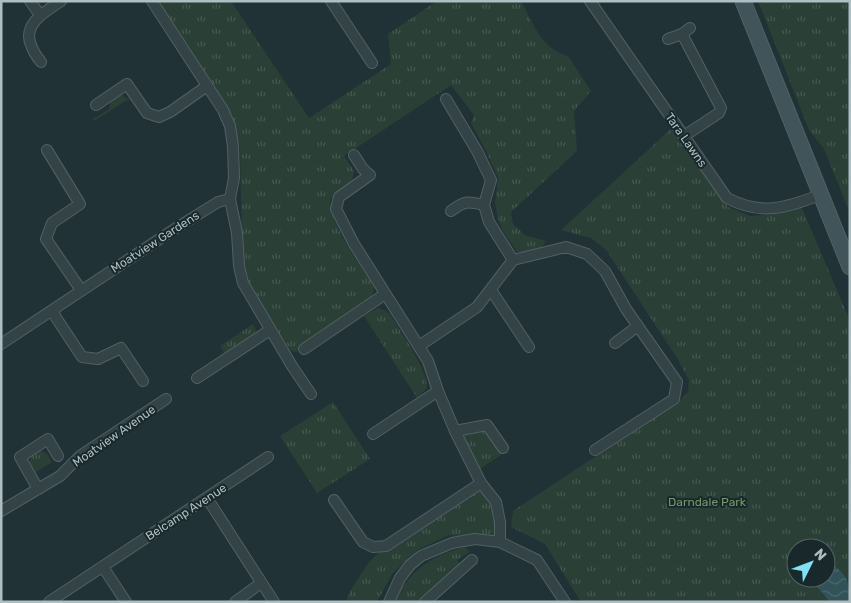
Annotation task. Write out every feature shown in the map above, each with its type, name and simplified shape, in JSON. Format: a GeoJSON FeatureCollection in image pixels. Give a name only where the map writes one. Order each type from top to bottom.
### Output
{"type":"FeatureCollection","features":[{"type":"Feature","properties":{"kind":"main road"},"geometry":{"type":"LineString","coordinates":[[743,1],[850,267]]}},
{"type":"Feature","properties":{"kind":"street"},"geometry":{"type":"LineString","coordinates":[[30,1],[40,15]]}},
{"type":"Feature","properties":{"kind":"street"},"geometry":{"type":"LineString","coordinates":[[41,62],[31,45],[29,37],[30,27],[40,15],[61,1]]}},
{"type":"Feature","properties":{"kind":"street"},"geometry":{"type":"LineString","coordinates":[[152,1],[223,110],[230,126],[234,178],[230,199],[237,233],[238,266],[243,282],[270,330],[311,394]]}},
{"type":"Feature","properties":{"kind":"street"},"geometry":{"type":"LineString","coordinates":[[331,1],[372,63]]}},
{"type":"Feature","properties":{"kind":"street","name":"Tara Lawns"},"geometry":{"type":"LineString","coordinates":[[591,1],[727,198],[739,204],[770,210],[786,207],[820,195]]}},
{"type":"Feature","properties":{"kind":"street"},"geometry":{"type":"LineString","coordinates":[[668,39],[686,31],[721,108],[719,113],[684,136]]}},
{"type":"Feature","properties":{"kind":"street"},"geometry":{"type":"LineString","coordinates":[[96,105],[127,84],[147,113],[159,117],[170,112],[207,86]]}},
{"type":"Feature","properties":{"kind":"street"},"geometry":{"type":"LineString","coordinates":[[446,99],[477,151],[491,180],[484,205],[489,222],[505,244],[513,260]]}},
{"type":"Feature","properties":{"kind":"street"},"geometry":{"type":"LineString","coordinates":[[47,150],[80,204],[52,223],[46,239],[81,290]]}},
{"type":"Feature","properties":{"kind":"street"},"geometry":{"type":"LineString","coordinates":[[354,155],[370,175],[339,197],[336,209],[354,244],[428,361],[455,431],[481,483],[496,502],[500,522],[500,542]]}},
{"type":"Feature","properties":{"kind":"street","name":"Moatview Gardens"},"geometry":{"type":"LineString","coordinates":[[1,344],[218,202],[230,199]]}},
{"type":"Feature","properties":{"kind":"street"},"geometry":{"type":"LineString","coordinates":[[451,211],[462,202],[484,205]]}},
{"type":"Feature","properties":{"kind":"street"},"geometry":{"type":"LineString","coordinates":[[419,346],[477,307],[513,260],[566,248],[588,254],[605,271],[626,309],[677,382],[674,399],[595,450]]}},
{"type":"Feature","properties":{"kind":"street"},"geometry":{"type":"LineString","coordinates":[[491,290],[529,347]]}},
{"type":"Feature","properties":{"kind":"street"},"geometry":{"type":"LineString","coordinates":[[304,349],[386,294]]}},
{"type":"Feature","properties":{"kind":"street"},"geometry":{"type":"LineString","coordinates":[[53,310],[82,357],[98,359],[121,348],[143,381]]}},
{"type":"Feature","properties":{"kind":"street"},"geometry":{"type":"LineString","coordinates":[[615,344],[638,326]]}},
{"type":"Feature","properties":{"kind":"street"},"geometry":{"type":"LineString","coordinates":[[197,378],[270,330]]}},
{"type":"Feature","properties":{"kind":"street"},"geometry":{"type":"LineString","coordinates":[[373,434],[438,391]]}},
{"type":"Feature","properties":{"kind":"street","name":"Moatview Avenue"},"geometry":{"type":"LineString","coordinates":[[1,511],[60,476],[80,456],[166,399]]}},
{"type":"Feature","properties":{"kind":"street"},"geometry":{"type":"LineString","coordinates":[[455,431],[487,425],[503,448]]}},
{"type":"Feature","properties":{"kind":"street","name":"Moatview Avenue"},"geometry":{"type":"LineString","coordinates":[[38,489],[20,457],[48,439],[58,456]]}},
{"type":"Feature","properties":{"kind":"street","name":"Belcamp Avenue"},"geometry":{"type":"LineString","coordinates":[[48,602],[268,457]]}},
{"type":"Feature","properties":{"kind":"street"},"geometry":{"type":"LineString","coordinates":[[334,500],[363,542],[373,548],[386,546],[481,483]]}},
{"type":"Feature","properties":{"kind":"street"},"geometry":{"type":"LineString","coordinates":[[207,498],[274,602]]}},
{"type":"Feature","properties":{"kind":"street"},"geometry":{"type":"LineString","coordinates":[[389,602],[400,578],[410,565],[421,556],[452,543],[475,539],[500,542],[537,560],[565,602]]}},
{"type":"Feature","properties":{"kind":"street"},"geometry":{"type":"LineString","coordinates":[[425,602],[472,560]]}},
{"type":"Feature","properties":{"kind":"street"},"geometry":{"type":"LineString","coordinates":[[103,567],[126,602]]}},
{"type":"Feature","properties":{"kind":"street"},"geometry":{"type":"LineString","coordinates":[[235,602],[261,583]]}},
{"type":"Feature","properties":{"kind":"street"},"geometry":{"type":"LineString","coordinates":[[435,593],[443,602]]}},
{"type":"Feature","properties":{"kind":"green space"},"geometry":{"type":"Polygon","coordinates":[[[158,1],[231,1],[309,118],[391,64],[388,34],[437,1],[521,1],[544,41],[558,52],[568,56],[591,91],[574,111],[577,151],[511,212],[513,224],[525,235],[546,241],[541,249],[517,252],[503,231],[498,219],[495,203],[498,177],[471,123],[474,115],[451,85],[344,156],[354,171],[352,182],[336,192],[330,200],[332,211],[347,245],[374,287],[372,297],[299,346],[297,352],[291,351],[253,293],[244,270],[240,148],[233,119],[190,48],[158,1]]]}},
{"type":"Feature","properties":{"kind":"green space"},"geometry":{"type":"Polygon","coordinates":[[[758,1],[850,1],[850,213],[824,149],[809,130],[758,1]]]}},
{"type":"Feature","properties":{"kind":"green space"},"geometry":{"type":"Polygon","coordinates":[[[122,95],[130,100],[127,100],[94,121],[93,119],[109,109],[113,99],[122,95]]]}},
{"type":"Feature","properties":{"kind":"green space","name":"Darndale Park"},"geometry":{"type":"Polygon","coordinates":[[[672,128],[728,207],[750,216],[786,213],[802,208],[850,321],[850,602],[581,602],[545,544],[511,527],[513,511],[679,401],[688,392],[689,380],[677,358],[606,250],[591,238],[561,230],[672,128]]]}},
{"type":"Feature","properties":{"kind":"green space"},"geometry":{"type":"Polygon","coordinates":[[[378,308],[390,314],[423,371],[427,388],[417,398],[364,316],[378,308]]]}},
{"type":"Feature","properties":{"kind":"green space"},"geometry":{"type":"Polygon","coordinates":[[[253,324],[256,330],[253,336],[225,354],[220,346],[253,324]]]}},
{"type":"Feature","properties":{"kind":"green space"},"geometry":{"type":"Polygon","coordinates":[[[333,402],[370,459],[317,493],[280,436],[333,402]]]}},
{"type":"Feature","properties":{"kind":"green space"},"geometry":{"type":"Polygon","coordinates":[[[487,426],[505,452],[476,472],[455,432],[487,426]]]}},
{"type":"Feature","properties":{"kind":"green space"},"geometry":{"type":"Polygon","coordinates":[[[39,449],[47,454],[52,462],[36,472],[30,463],[30,456],[39,449]]]}},
{"type":"Feature","properties":{"kind":"green space"},"geometry":{"type":"Polygon","coordinates":[[[481,483],[496,502],[500,541],[449,535],[417,550],[392,574],[377,602],[346,602],[350,591],[369,562],[386,546],[481,483]]]}},
{"type":"Feature","properties":{"kind":"green space"},"geometry":{"type":"Polygon","coordinates":[[[465,547],[469,552],[457,560],[461,565],[418,602],[397,602],[396,596],[417,570],[434,558],[465,547]]]}},
{"type":"Feature","properties":{"kind":"water"},"geometry":{"type":"Polygon","coordinates":[[[836,567],[846,578],[850,602],[829,602],[819,588],[836,588],[836,567]]]}}]}
